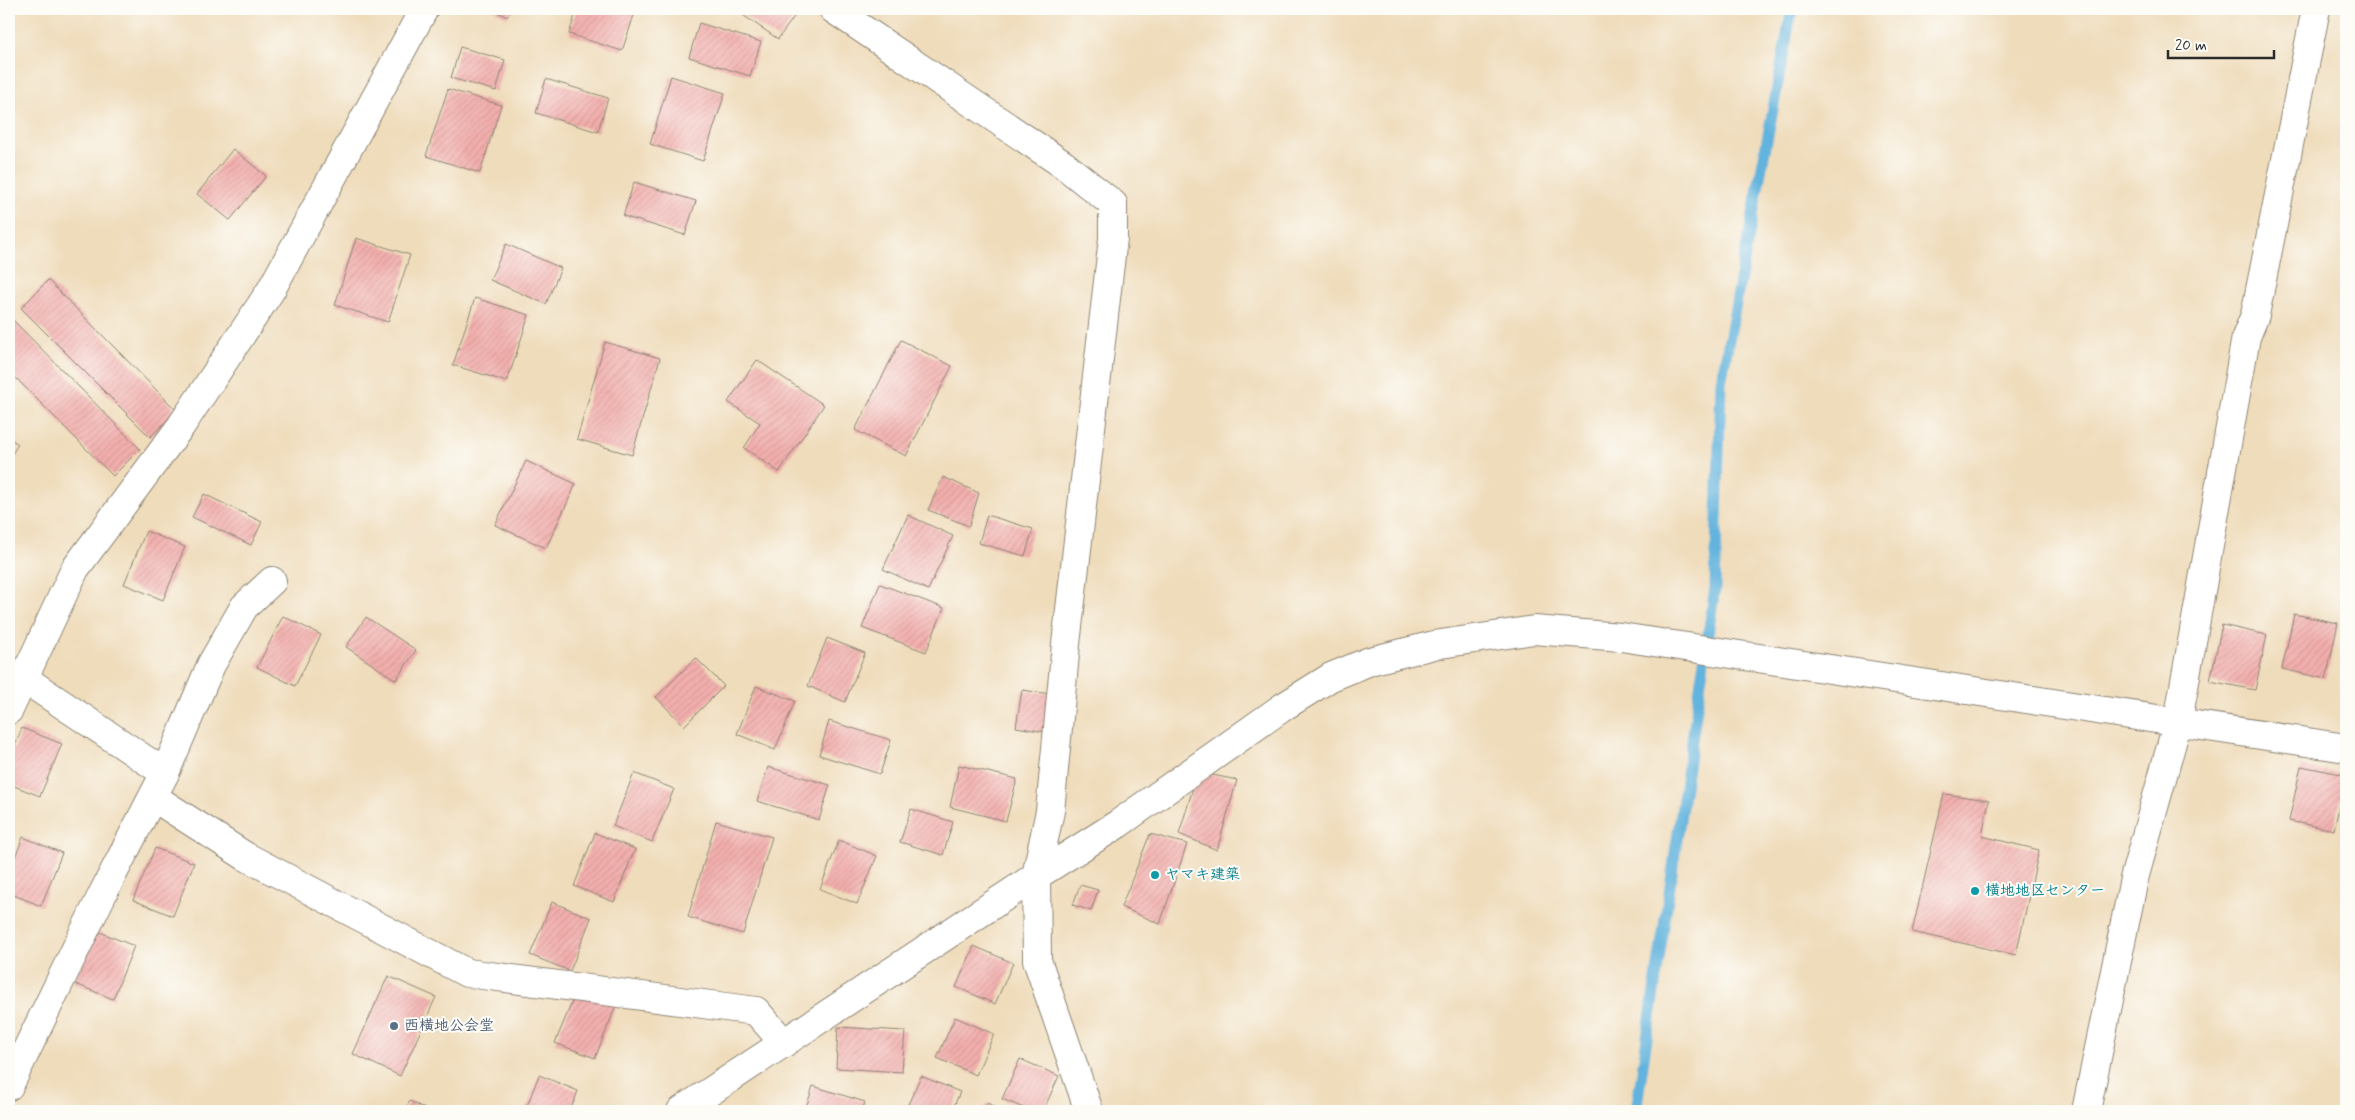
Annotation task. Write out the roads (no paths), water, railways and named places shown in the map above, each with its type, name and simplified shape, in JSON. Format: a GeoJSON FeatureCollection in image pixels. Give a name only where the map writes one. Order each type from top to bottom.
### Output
{"type":"FeatureCollection","features":[{"type":"Feature","properties":{"kind":"street"},"geometry":{"type":"LineString","coordinates":[[9,710],[75,569],[182,426],[271,290],[424,9]]}},
{"type":"Feature","properties":{"kind":"street"},"geometry":{"type":"LineString","coordinates":[[833,9],[1064,165],[1113,204],[1113,238],[1066,644],[1050,811],[1036,876],[1037,960],[1089,1111]]}},
{"type":"Feature","properties":{"kind":"street"},"geometry":{"type":"LineString","coordinates":[[2086,1111],[2134,879],[2178,721],[2246,338],[2255,315],[2316,9]]}},
{"type":"Feature","properties":{"kind":"street"},"geometry":{"type":"LineString","coordinates":[[9,1086],[103,893],[159,785],[210,665],[244,607],[272,581]]}},
{"type":"Feature","properties":{"kind":"street"},"geometry":{"type":"LineString","coordinates":[[681,1111],[1036,876],[1118,824],[1283,707],[1331,677],[1370,661],[1434,645],[1534,630],[1621,637],[2346,748]]}},
{"type":"Feature","properties":{"kind":"street"},"geometry":{"type":"LineString","coordinates":[[24,678],[245,856],[467,973],[756,1011],[784,1042]]}},
{"type":"Feature","properties":{"kind":"waterway"},"geometry":{"type":"LineString","coordinates":[[1636,1111],[1715,588],[1721,382],[1792,9]]}},
{"type":"Feature","properties":{"kind":"place","name":"ヤマキ建築"},"geometry":{"type":"Point","coordinates":[1155,875]}},
{"type":"Feature","properties":{"kind":"place","name":"横地地区センター"},"geometry":{"type":"Point","coordinates":[1975,891]}},
{"type":"Feature","properties":{"kind":"place","name":"西横地公会堂"},"geometry":{"type":"Point","coordinates":[394,1026]}}]}
